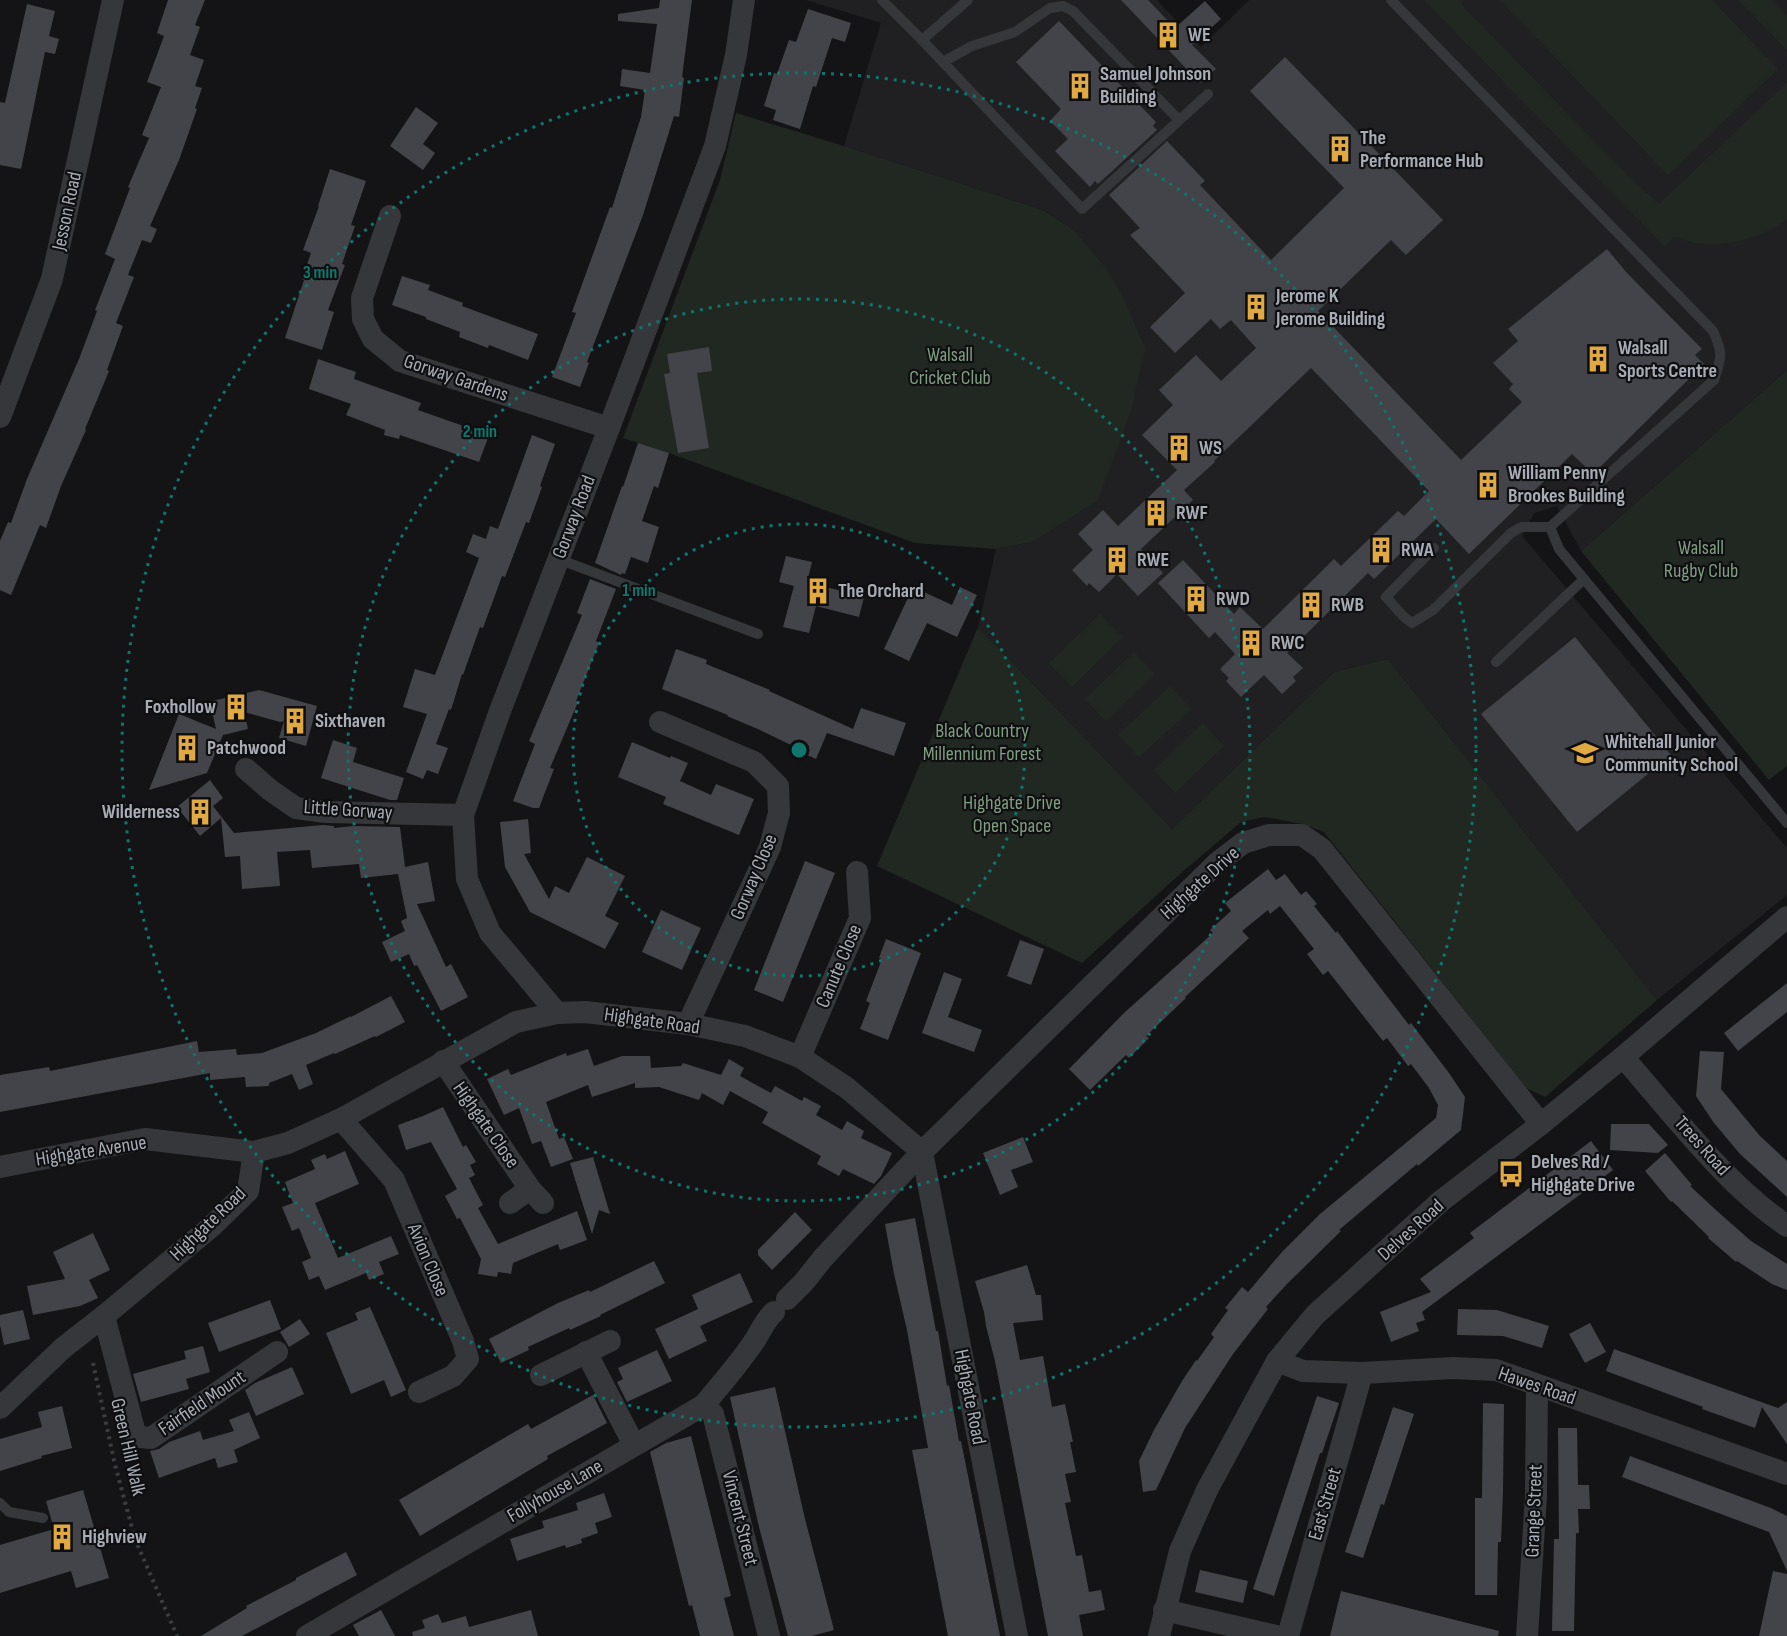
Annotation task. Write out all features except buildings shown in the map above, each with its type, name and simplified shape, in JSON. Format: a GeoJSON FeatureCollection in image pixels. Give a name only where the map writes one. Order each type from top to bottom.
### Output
{"type":"FeatureCollection","features":[{"type":"Feature","properties":{"kind":"street","name":"Jesson Road"},"geometry":{"type":"LineString","coordinates":[[0,417],[52,279],[113,0]]}},
{"type":"Feature","properties":{"kind":"street","name":"Gorway Road"},"geometry":{"type":"LineString","coordinates":[[557,1013],[490,933],[466,879],[463,815],[715,146],[736,55],[744,0]]}},
{"type":"Feature","properties":{"kind":"street","name":"Gorway Gardens"},"geometry":{"type":"LineString","coordinates":[[390,216],[392,244],[362,298],[363,319],[373,339],[400,361],[609,428]]}},
{"type":"Feature","properties":{"kind":"street","name":"Gorway Close"},"geometry":{"type":"LineString","coordinates":[[660,722],[754,762],[778,786],[779,813],[770,847],[688,1024]]}},
{"type":"Feature","properties":{"kind":"street","name":"Little Gorway"},"geometry":{"type":"LineString","coordinates":[[246,769],[296,808],[326,812],[463,815]]}},
{"type":"Feature","properties":{"kind":"street","name":"Highgate Drive"},"geometry":{"type":"LineString","coordinates":[[922,1152],[1217,863],[1243,843],[1269,835],[1302,835],[1322,849],[1541,1125]]}},
{"type":"Feature","properties":{"kind":"street","name":"Canute Close"},"geometry":{"type":"LineString","coordinates":[[800,1057],[860,918],[857,872]]}},
{"type":"Feature","properties":{"kind":"street","name":"Delves Road"},"geometry":{"type":"LineString","coordinates":[[1159,1636],[1180,1551],[1207,1490],[1277,1361],[1315,1316],[1433,1209],[1541,1125],[1787,917]]}},
{"type":"Feature","properties":{"kind":"street","name":"Highgate Road"},"geometry":{"type":"LineString","coordinates":[[0,1408],[63,1348],[212,1226],[248,1191],[254,1152],[288,1143],[341,1119],[516,1022],[557,1013],[585,1011],[688,1024],[745,1036],[800,1057],[847,1088],[922,1152],[1017,1636]]}},
{"type":"Feature","properties":{"kind":"street","name":"Trees Road"},"geometry":{"type":"LineString","coordinates":[[1623,1057],[1726,1174],[1769,1214],[1787,1226]]}},
{"type":"Feature","properties":{"kind":"street","name":"Highgate Close"},"geometry":{"type":"LineString","coordinates":[[442,1061],[537,1196],[510,1203]]}},
{"type":"Feature","properties":{"kind":"street","name":"Avion Close"},"geometry":{"type":"LineString","coordinates":[[341,1119],[394,1180],[464,1341],[468,1359],[453,1376],[419,1392]]}},
{"type":"Feature","properties":{"kind":"street","name":"Highgate Avenue"},"geometry":{"type":"LineString","coordinates":[[0,1167],[145,1139],[254,1152]]}},
{"type":"Feature","properties":{"kind":"street","name":"Follyhouse Lane"},"geometry":{"type":"LineString","coordinates":[[307,1636],[704,1405],[755,1340],[768,1317],[804,1282],[823,1258],[922,1152]]}},
{"type":"Feature","properties":{"kind":"street","name":"Fairfield Mount"},"geometry":{"type":"LineString","coordinates":[[104,1316],[135,1433],[141,1437],[151,1438],[277,1352]]}},
{"type":"Feature","properties":{"kind":"street"},"geometry":{"type":"LineString","coordinates":[[541,1375],[610,1341]]}},
{"type":"Feature","properties":{"kind":"street"},"geometry":{"type":"LineString","coordinates":[[586,1352],[634,1445]]}},
{"type":"Feature","properties":{"kind":"street","name":"Hawes Road"},"geometry":{"type":"LineString","coordinates":[[1277,1361],[1303,1371],[1362,1373],[1453,1368],[1496,1370],[1787,1474]]}},
{"type":"Feature","properties":{"kind":"street","name":"East Street"},"geometry":{"type":"LineString","coordinates":[[1288,1636],[1362,1373]]}},
{"type":"Feature","properties":{"kind":"street","name":"Grange Street"},"geometry":{"type":"LineString","coordinates":[[1527,1636],[1536,1496],[1537,1385]]}},
{"type":"Feature","properties":{"kind":"street","name":"Vincent Street"},"geometry":{"type":"LineString","coordinates":[[704,1405],[713,1414],[769,1636]]}},
{"type":"Feature","properties":{"kind":"street"},"geometry":{"type":"LineString","coordinates":[[1164,1610],[1276,1636]]}},
{"type":"Feature","properties":{"kind":"lane"},"geometry":{"type":"LineString","coordinates":[[882,0],[1082,209],[1208,94]]}},
{"type":"Feature","properties":{"kind":"lane"},"geometry":{"type":"LineString","coordinates":[[922,40],[968,0]]}},
{"type":"Feature","properties":{"kind":"lane"},"geometry":{"type":"LineString","coordinates":[[1391,0],[1713,331],[1720,345],[1721,360],[1714,380],[1550,527],[1521,527],[1511,532],[1433,610],[1412,623],[1386,597],[1434,549]]}},
{"type":"Feature","properties":{"kind":"lane"},"geometry":{"type":"LineString","coordinates":[[943,62],[972,46],[1015,32],[1050,8],[1063,6],[1074,11],[1179,120]]}},
{"type":"Feature","properties":{"kind":"lane"},"geometry":{"type":"LineString","coordinates":[[1550,527],[1559,549],[1787,823]]}},
{"type":"Feature","properties":{"kind":"lane"},"geometry":{"type":"LineString","coordinates":[[558,559],[758,634]]}},
{"type":"Feature","properties":{"kind":"lane"},"geometry":{"type":"LineString","coordinates":[[1496,662],[1584,579]]}},
{"type":"Feature","properties":{"kind":"lane"},"geometry":{"type":"LineString","coordinates":[[0,1503],[9,1512],[43,1518]]}},
{"type":"Feature","properties":{"kind":"path","name":"Green Hill Walk"},"geometry":{"type":"LineString","coordinates":[[93,1360],[115,1465],[135,1539],[177,1636]]}},
{"type":"Feature","properties":{"kind":"shaded area"},"geometry":{"type":"Polygon","coordinates":[[[806,0],[1157,0],[1201,47],[1249,0],[1787,0],[1787,370],[1581,551],[1557,506],[1534,513],[1522,536],[1787,848],[1787,895],[1657,1000],[1388,659],[1334,672],[1172,829],[978,627],[996,549],[1032,542],[1104,265],[1075,231],[1043,210],[844,146],[881,23],[806,0]]]}},
{"type":"Feature","properties":{"kind":"green space"},"geometry":{"type":"Polygon","coordinates":[[[1424,0],[1464,0],[1461,4],[1634,182],[1659,204],[1787,83],[1787,219],[1747,239],[1702,244],[1674,237],[1665,247],[1424,0]]]}},
{"type":"Feature","properties":{"kind":"green space"},"geometry":{"type":"Polygon","coordinates":[[[1500,0],[1712,0],[1778,69],[1668,175],[1500,0]]]}},
{"type":"Feature","properties":{"kind":"green space"},"geometry":{"type":"Polygon","coordinates":[[[1738,0],[1771,0],[1787,16],[1787,50],[1738,0]]]}},
{"type":"Feature","properties":{"kind":"green space","name":"Walsall Cricket Club"},"geometry":{"type":"Polygon","coordinates":[[[736,113],[1043,210],[1075,231],[1104,265],[1122,295],[1145,348],[1131,410],[1098,500],[1032,542],[996,549],[915,543],[623,438],[720,180],[736,113]]]}},
{"type":"Feature","properties":{"kind":"green space","name":"Walsall Rugby Club"},"geometry":{"type":"Polygon","coordinates":[[[1787,370],[1787,766],[1769,780],[1581,551],[1787,370]]]}},
{"type":"Feature","properties":{"kind":"green space"},"geometry":{"type":"Polygon","coordinates":[[[1100,614],[1123,637],[1072,687],[1049,663],[1100,614]]]}},
{"type":"Feature","properties":{"kind":"green space","name":"Highgate Drive Open Space"},"geometry":{"type":"Polygon","coordinates":[[[978,627],[1172,829],[1334,672],[1388,659],[1657,1000],[1545,1097],[1526,1088],[1324,832],[1303,824],[1264,817],[1241,822],[1082,963],[877,866],[978,627]]]}},
{"type":"Feature","properties":{"kind":"green space"},"geometry":{"type":"Polygon","coordinates":[[[1134,652],[1155,674],[1106,721],[1085,699],[1134,652]]]}},
{"type":"Feature","properties":{"kind":"green space"},"geometry":{"type":"Polygon","coordinates":[[[1170,686],[1191,709],[1139,757],[1118,735],[1170,686]]]}},
{"type":"Feature","properties":{"kind":"green space"},"geometry":{"type":"Polygon","coordinates":[[[1203,723],[1224,746],[1175,793],[1154,770],[1203,723]]]}},
{"type":"Feature","properties":{"kind":"place","name":"WE"},"geometry":{"type":"Point","coordinates":[1168,35]}},
{"type":"Feature","properties":{"kind":"place","name":"Samuel Johnson Building"},"geometry":{"type":"Point","coordinates":[1080,86]}},
{"type":"Feature","properties":{"kind":"place","name":"The Performance Hub"},"geometry":{"type":"Point","coordinates":[1340,149]}},
{"type":"Feature","properties":{"kind":"place","name":"Jerome K Jerome Building"},"geometry":{"type":"Point","coordinates":[1256,307]}},
{"type":"Feature","properties":{"kind":"place","name":"Walsall Sports Centre"},"geometry":{"type":"Point","coordinates":[1598,359]}},
{"type":"Feature","properties":{"kind":"place","name":"WS"},"geometry":{"type":"Point","coordinates":[1179,448]}},
{"type":"Feature","properties":{"kind":"place","name":"William Penny Brookes Building"},"geometry":{"type":"Point","coordinates":[1488,485]}},
{"type":"Feature","properties":{"kind":"place","name":"RWF"},"geometry":{"type":"Point","coordinates":[1156,513]}},
{"type":"Feature","properties":{"kind":"place","name":"RWA"},"geometry":{"type":"Point","coordinates":[1381,550]}},
{"type":"Feature","properties":{"kind":"place","name":"RWE"},"geometry":{"type":"Point","coordinates":[1117,560]}},
{"type":"Feature","properties":{"kind":"place","name":"The Orchard"},"geometry":{"type":"Point","coordinates":[818,591]}},
{"type":"Feature","properties":{"kind":"place","name":"RWD"},"geometry":{"type":"Point","coordinates":[1196,599]}},
{"type":"Feature","properties":{"kind":"place","name":"RWB"},"geometry":{"type":"Point","coordinates":[1311,605]}},
{"type":"Feature","properties":{"kind":"place","name":"RWC"},"geometry":{"type":"Point","coordinates":[1251,643]}},
{"type":"Feature","properties":{"kind":"place","name":"Foxhollow"},"geometry":{"type":"Point","coordinates":[236,707]}},
{"type":"Feature","properties":{"kind":"place","name":"Sixthaven"},"geometry":{"type":"Point","coordinates":[295,721]}},
{"type":"Feature","properties":{"kind":"place","name":"Patchwood"},"geometry":{"type":"Point","coordinates":[187,748]}},
{"type":"Feature","properties":{"kind":"place","name":"Whitehall Junior Community School"},"geometry":{"type":"Point","coordinates":[1585,753]}},
{"type":"Feature","properties":{"kind":"place","name":"Wilderness"},"geometry":{"type":"Point","coordinates":[200,812]}},
{"type":"Feature","properties":{"kind":"place","name":"Delves Rd / Highgate Drive"},"geometry":{"type":"Point","coordinates":[1511,1174]}},
{"type":"Feature","properties":{"kind":"place","name":"Highview"},"geometry":{"type":"Point","coordinates":[62,1537]}},
{"type":"Feature","properties":{"kind":"park label","name":"Black Country Millennium Forest"},"geometry":{"type":"Point","coordinates":[982,742]}}]}
